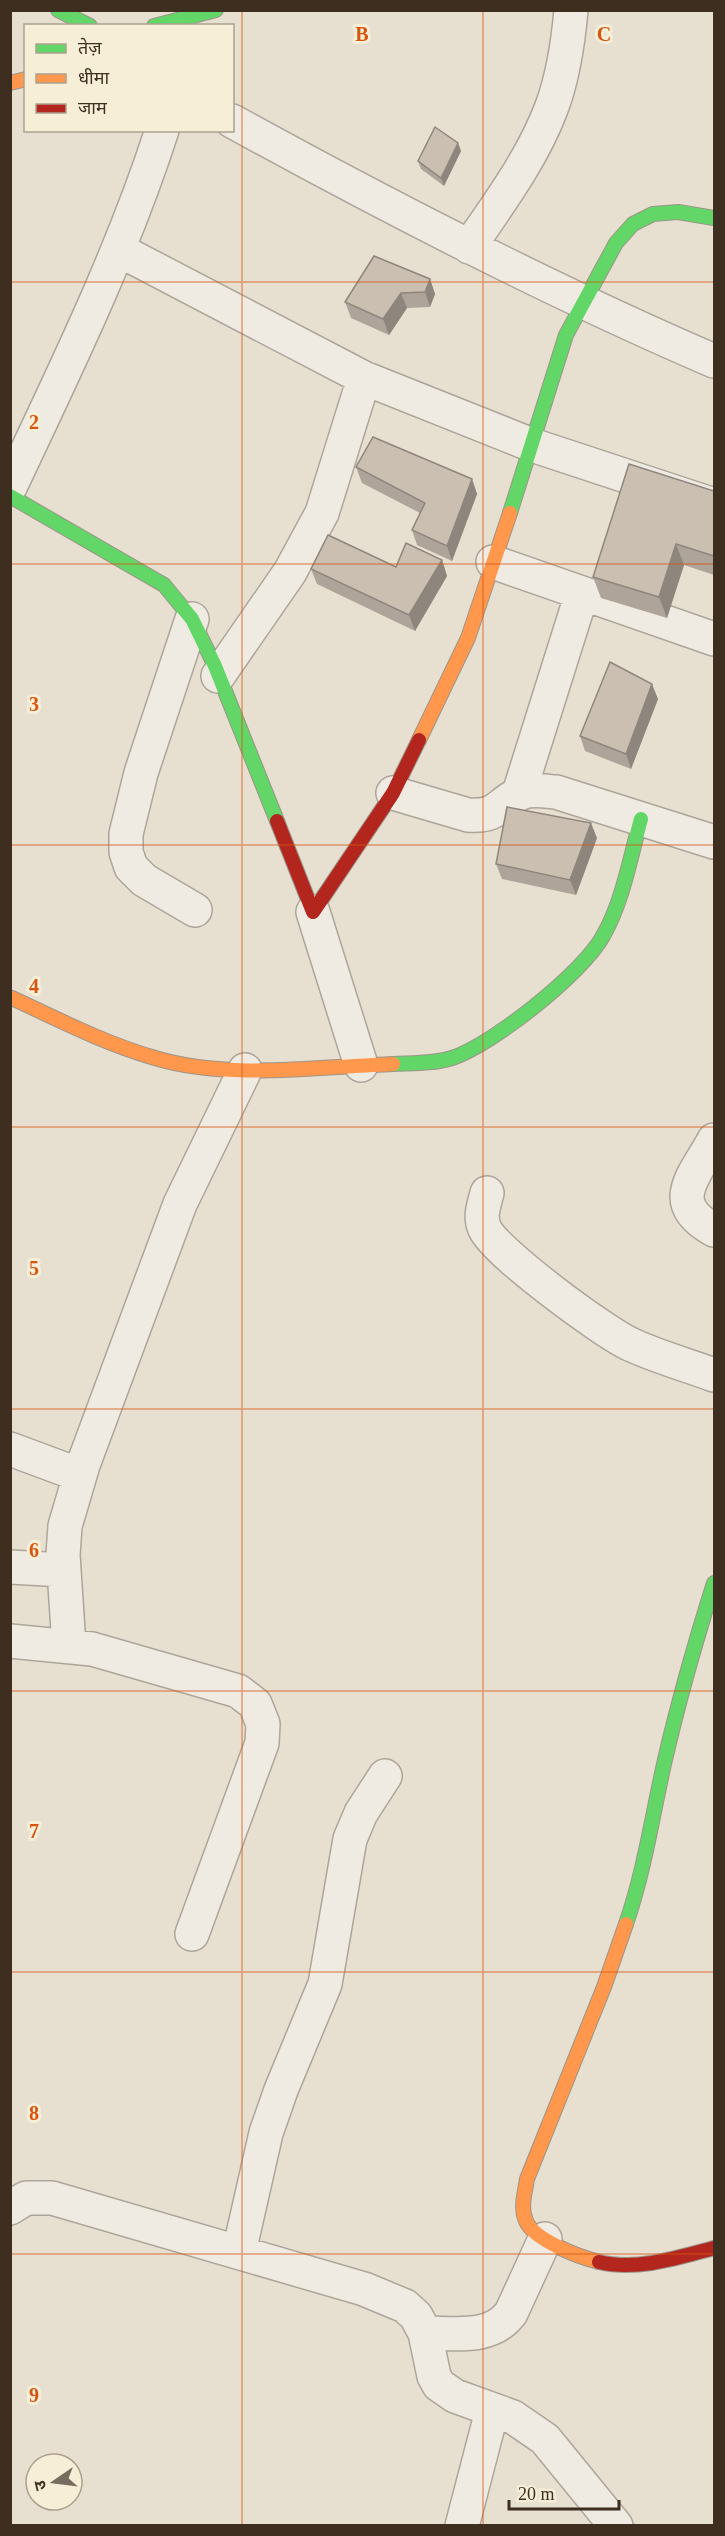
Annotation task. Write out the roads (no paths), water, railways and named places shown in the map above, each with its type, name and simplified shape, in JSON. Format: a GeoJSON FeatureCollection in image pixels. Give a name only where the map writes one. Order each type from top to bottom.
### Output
{"type":"FeatureCollection","features":[{"type":"Feature","properties":{"kind":"street"},"geometry":{"type":"LineString","coordinates":[[58,10],[86,24]]}},
{"type":"Feature","properties":{"kind":"street"},"geometry":{"type":"LineString","coordinates":[[469,247],[525,164],[552,109],[567,49],[571,10]]}},
{"type":"Feature","properties":{"kind":"street"},"geometry":{"type":"LineString","coordinates":[[163,24],[204,15]]}},
{"type":"Feature","properties":{"kind":"street"},"geometry":{"type":"LineString","coordinates":[[234,122],[469,247],[582,302],[714,361]]}},
{"type":"Feature","properties":{"kind":"street"},"geometry":{"type":"LineString","coordinates":[[10,487],[119,250],[161,132]]}},
{"type":"Feature","properties":{"kind":"street"},"geometry":{"type":"LineString","coordinates":[[313,912],[393,793],[468,638],[566,335],[616,243],[633,224],[653,214],[678,212],[714,218]]}},
{"type":"Feature","properties":{"kind":"street"},"geometry":{"type":"LineString","coordinates":[[119,250],[364,378],[532,445],[714,505]]}},
{"type":"Feature","properties":{"kind":"street"},"geometry":{"type":"LineString","coordinates":[[218,676],[290,572],[322,513],[364,378]]}},
{"type":"Feature","properties":{"kind":"street"},"geometry":{"type":"LineString","coordinates":[[10,496],[164,585],[192,620],[218,676],[313,912],[362,1065]]}},
{"type":"Feature","properties":{"kind":"street"},"geometry":{"type":"LineString","coordinates":[[494,562],[714,639]]}},
{"type":"Feature","properties":{"kind":"street"},"geometry":{"type":"LineString","coordinates":[[519,793],[582,593]]}},
{"type":"Feature","properties":{"kind":"street"},"geometry":{"type":"LineString","coordinates":[[192,620],[141,773],[126,834],[126,852],[131,867],[144,880],[195,910]]}},
{"type":"Feature","properties":{"kind":"street"},"geometry":{"type":"LineString","coordinates":[[393,793],[468,815],[480,816],[496,811],[519,793],[536,790],[556,792],[714,842]]}},
{"type":"Feature","properties":{"kind":"street"},"geometry":{"type":"LineString","coordinates":[[12,998],[108,1042],[157,1059],[201,1067],[245,1070],[423,1063],[452,1058],[480,1046],[567,980],[603,937],[618,903],[641,819]]}},
{"type":"Feature","properties":{"kind":"street"},"geometry":{"type":"LineString","coordinates":[[69,1646],[64,1570],[65,1526],[80,1475],[180,1204],[245,1070]]}},
{"type":"Feature","properties":{"kind":"street"},"geometry":{"type":"LineString","coordinates":[[714,1140],[688,1189],[687,1200],[691,1213],[698,1221],[714,1230]]}},
{"type":"Feature","properties":{"kind":"street"},"geometry":{"type":"LineString","coordinates":[[487,1193],[482,1215],[483,1226],[499,1248],[606,1331],[631,1345],[714,1375]]}},
{"type":"Feature","properties":{"kind":"street"},"geometry":{"type":"LineString","coordinates":[[10,1449],[80,1475]]}},
{"type":"Feature","properties":{"kind":"street"},"geometry":{"type":"LineString","coordinates":[[10,1566],[64,1570]]}},
{"type":"Feature","properties":{"kind":"street"},"geometry":{"type":"LineString","coordinates":[[714,1582],[691,1656],[664,1765],[638,1890],[604,1987],[527,2179],[522,2203],[524,2220],[533,2234],[572,2252],[609,2264],[660,2262],[714,2248]]}},
{"type":"Feature","properties":{"kind":"street"},"geometry":{"type":"LineString","coordinates":[[10,1641],[69,1646],[124,1657],[238,1690],[255,1704],[263,1724],[262,1743],[192,1934]]}},
{"type":"Feature","properties":{"kind":"street"},"geometry":{"type":"LineString","coordinates":[[239,2252],[266,2133],[281,2090],[325,1984],[350,1839],[361,1813],[385,1776]]}},
{"type":"Feature","properties":{"kind":"street"},"geometry":{"type":"LineString","coordinates":[[10,2208],[26,2198],[52,2198],[364,2289],[405,2306],[416,2316],[425,2333],[434,2376],[439,2385],[454,2396],[513,2417],[545,2439],[616,2526]]}},
{"type":"Feature","properties":{"kind":"street"},"geometry":{"type":"LineString","coordinates":[[425,2333],[478,2333],[503,2324],[511,2313],[545,2240]]}},
{"type":"Feature","properties":{"kind":"street"},"geometry":{"type":"LineString","coordinates":[[462,2526],[492,2411]]}}]}
